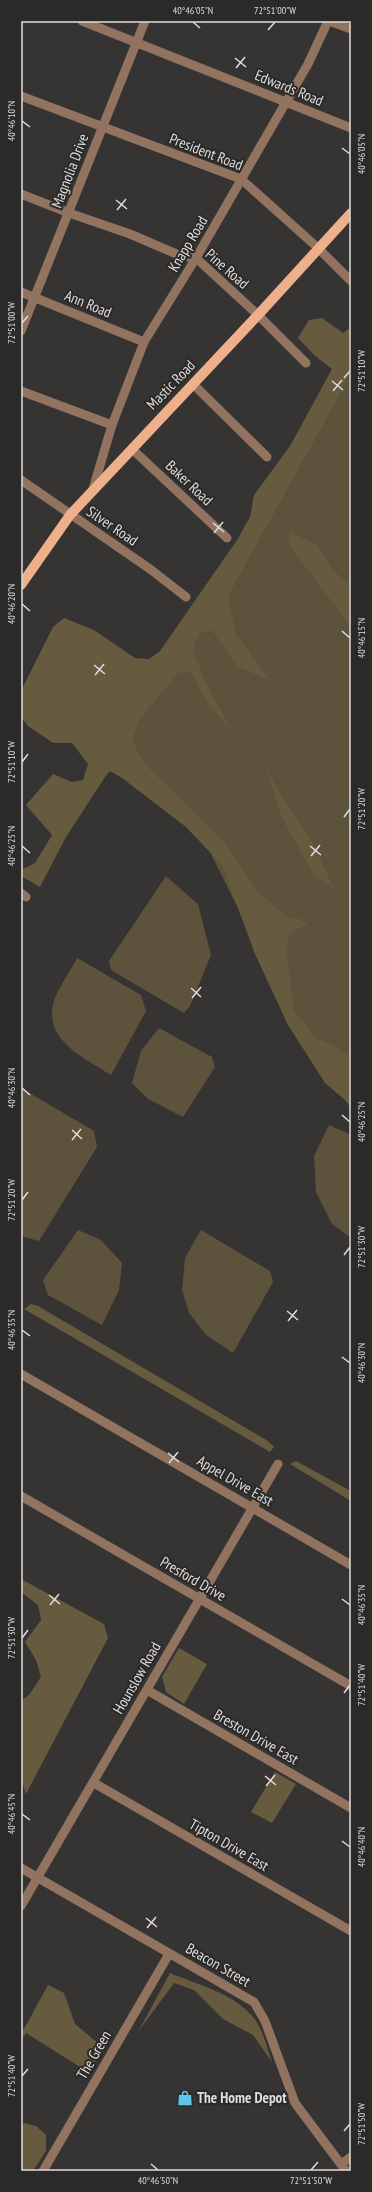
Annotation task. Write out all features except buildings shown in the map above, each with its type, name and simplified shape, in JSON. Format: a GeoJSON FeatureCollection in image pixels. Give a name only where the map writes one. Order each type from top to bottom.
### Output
{"type":"FeatureCollection","features":[{"type":"Feature","properties":{"kind":"main road","name":"Mastic Road"},"geometry":{"type":"LineString","coordinates":[[21,585],[70,515],[93,489],[258,315],[351,213]]}},
{"type":"Feature","properties":{"kind":"street","name":"Edwards Road"},"geometry":{"type":"LineString","coordinates":[[82,21],[351,128]]}},
{"type":"Feature","properties":{"kind":"street","name":"Magnolia Drive"},"geometry":{"type":"LineString","coordinates":[[21,331],[145,21]]}},
{"type":"Feature","properties":{"kind":"street"},"geometry":{"type":"LineString","coordinates":[[328,21],[351,29]]}},
{"type":"Feature","properties":{"kind":"street","name":"Knapp Road"},"geometry":{"type":"LineString","coordinates":[[93,489],[112,425],[144,342],[196,258],[241,180],[319,43],[328,21]]}},
{"type":"Feature","properties":{"kind":"street","name":"President Road"},"geometry":{"type":"LineString","coordinates":[[21,96],[241,180],[318,248],[351,281]]}},
{"type":"Feature","properties":{"kind":"street","name":"Pine Road"},"geometry":{"type":"LineString","coordinates":[[21,194],[69,213],[130,234],[181,256],[196,258],[258,315],[306,363]]}},
{"type":"Feature","properties":{"kind":"street","name":"Ann Road"},"geometry":{"type":"LineString","coordinates":[[21,292],[144,342]]}},
{"type":"Feature","properties":{"kind":"street"},"geometry":{"type":"LineString","coordinates":[[193,384],[267,456]]}},
{"type":"Feature","properties":{"kind":"street"},"geometry":{"type":"LineString","coordinates":[[21,391],[112,425]]}},
{"type":"Feature","properties":{"kind":"street","name":"Baker Road"},"geometry":{"type":"LineString","coordinates":[[132,449],[227,538]]}},
{"type":"Feature","properties":{"kind":"street","name":"Silver Road"},"geometry":{"type":"LineString","coordinates":[[21,480],[150,569],[186,597]]}},
{"type":"Feature","properties":{"kind":"street","name":"Appel Drive East"},"geometry":{"type":"LineString","coordinates":[[21,1374],[351,1565]]}},
{"type":"Feature","properties":{"kind":"street","name":"Hounslow Road"},"geometry":{"type":"LineString","coordinates":[[21,1906],[94,1783],[251,1507],[278,1464]]}},
{"type":"Feature","properties":{"kind":"street","name":"Presford Drive"},"geometry":{"type":"LineString","coordinates":[[21,1496],[351,1686]]}},
{"type":"Feature","properties":{"kind":"street","name":"Breston Drive East"},"geometry":{"type":"LineString","coordinates":[[147,1690],[351,1808]]}},
{"type":"Feature","properties":{"kind":"street","name":"Tipton Drive East"},"geometry":{"type":"LineString","coordinates":[[94,1783],[351,1930]]}},
{"type":"Feature","properties":{"kind":"street","name":"Beacon Street"},"geometry":{"type":"LineString","coordinates":[[21,1868],[254,2002],[265,2021],[295,2103],[343,2168]]}},
{"type":"Feature","properties":{"kind":"street","name":"The Green"},"geometry":{"type":"LineString","coordinates":[[43,2171],[169,1954]]}},
{"type":"Feature","properties":{"kind":"street"},"geometry":{"type":"LineString","coordinates":[[343,2168],[351,2157]]}},
{"type":"Feature","properties":{"kind":"shaded area"},"geometry":{"type":"Polygon","coordinates":[[[322,318],[343,333],[351,327],[351,370],[335,403],[228,596],[236,634],[270,680],[237,667],[212,630],[199,633],[193,651],[205,681],[231,729],[209,706],[191,672],[178,673],[139,720],[132,740],[143,762],[224,842],[260,894],[287,917],[300,919],[308,925],[290,932],[286,949],[294,1011],[317,1039],[334,1046],[351,1058],[351,1105],[325,1083],[288,1025],[255,954],[222,865],[186,827],[122,778],[110,771],[105,777],[66,837],[40,887],[21,876],[21,870],[35,863],[52,835],[26,805],[53,774],[72,782],[83,780],[88,764],[72,743],[53,743],[28,726],[21,717],[21,691],[53,627],[64,618],[94,630],[135,658],[149,659],[160,651],[237,540],[250,517],[254,495],[290,446],[332,369],[314,355],[298,338],[309,320],[322,318]]]}},
{"type":"Feature","properties":{"kind":"shaded area"},"geometry":{"type":"Polygon","coordinates":[[[351,356],[351,1108],[302,1046],[253,938],[205,842],[115,751],[351,356]]]}},
{"type":"Feature","properties":{"kind":"shaded area"},"geometry":{"type":"Polygon","coordinates":[[[290,532],[317,545],[332,569],[351,587],[351,627],[289,545],[290,532]]]}},
{"type":"Feature","properties":{"kind":"shaded area"},"geometry":{"type":"Polygon","coordinates":[[[266,769],[291,811],[311,839],[334,888],[315,877],[282,818],[266,769]]]}},
{"type":"Feature","properties":{"kind":"shaded area"},"geometry":{"type":"Polygon","coordinates":[[[166,876],[198,904],[211,955],[190,1006],[184,1013],[111,970],[109,961],[166,876]]]}},
{"type":"Feature","properties":{"kind":"shaded area"},"geometry":{"type":"Polygon","coordinates":[[[77,958],[141,995],[146,1011],[111,1075],[75,1052],[65,1043],[57,1033],[53,1022],[52,1008],[57,993],[77,958]]]}},
{"type":"Feature","properties":{"kind":"shaded area"},"geometry":{"type":"Polygon","coordinates":[[[159,1028],[212,1057],[215,1067],[183,1117],[148,1099],[132,1083],[141,1051],[159,1028]]]}},
{"type":"Feature","properties":{"kind":"shaded area"},"geometry":{"type":"Polygon","coordinates":[[[21,1088],[94,1131],[97,1147],[39,1241],[21,1236],[21,1088]]]}},
{"type":"Feature","properties":{"kind":"shaded area"},"geometry":{"type":"Polygon","coordinates":[[[329,1125],[351,1135],[351,1238],[332,1224],[316,1192],[314,1156],[329,1125]]]}},
{"type":"Feature","properties":{"kind":"shaded area"},"geometry":{"type":"Polygon","coordinates":[[[78,1230],[101,1240],[122,1263],[119,1290],[102,1325],[48,1295],[43,1280],[78,1230]]]}},
{"type":"Feature","properties":{"kind":"shaded area"},"geometry":{"type":"Polygon","coordinates":[[[201,1230],[270,1271],[273,1282],[233,1353],[206,1335],[189,1313],[182,1290],[185,1258],[201,1230]]]}},
{"type":"Feature","properties":{"kind":"shaded area"},"geometry":{"type":"Polygon","coordinates":[[[31,1304],[38,1306],[268,1441],[274,1447],[270,1452],[24,1309],[31,1304]]]}},
{"type":"Feature","properties":{"kind":"shaded area"},"geometry":{"type":"Polygon","coordinates":[[[296,1461],[351,1491],[351,1501],[290,1464],[296,1461]]]}},
{"type":"Feature","properties":{"kind":"shaded area"},"geometry":{"type":"Polygon","coordinates":[[[21,1579],[104,1624],[108,1638],[26,1794],[21,1779],[21,1701],[29,1695],[41,1677],[36,1660],[25,1642],[41,1620],[38,1605],[21,1592],[21,1579]]]}},
{"type":"Feature","properties":{"kind":"shaded area"},"geometry":{"type":"Polygon","coordinates":[[[179,1648],[207,1664],[184,1704],[166,1692],[162,1677],[179,1648]]]}},
{"type":"Feature","properties":{"kind":"shaded area"},"geometry":{"type":"Polygon","coordinates":[[[275,1772],[296,1784],[272,1823],[251,1812],[275,1772]]]}},
{"type":"Feature","properties":{"kind":"shaded area"},"geometry":{"type":"Polygon","coordinates":[[[170,1973],[225,1995],[245,2008],[259,2027],[272,2062],[253,2035],[223,2019],[194,1990],[174,1983],[138,2032],[170,1973]]]}},
{"type":"Feature","properties":{"kind":"shaded area"},"geometry":{"type":"Polygon","coordinates":[[[48,1985],[64,1993],[75,2024],[99,2044],[103,2051],[88,2072],[26,2033],[21,2040],[21,2028],[24,2029],[48,1985]]]}},
{"type":"Feature","properties":{"kind":"shaded area"},"geometry":{"type":"Polygon","coordinates":[[[24,2123],[36,2126],[46,2135],[46,2151],[33,2171],[21,2171],[21,2127],[24,2123]]]}},
{"type":"Feature","properties":{"kind":"place","name":"The Home Depot"},"geometry":{"type":"Point","coordinates":[185,2098]}}]}
